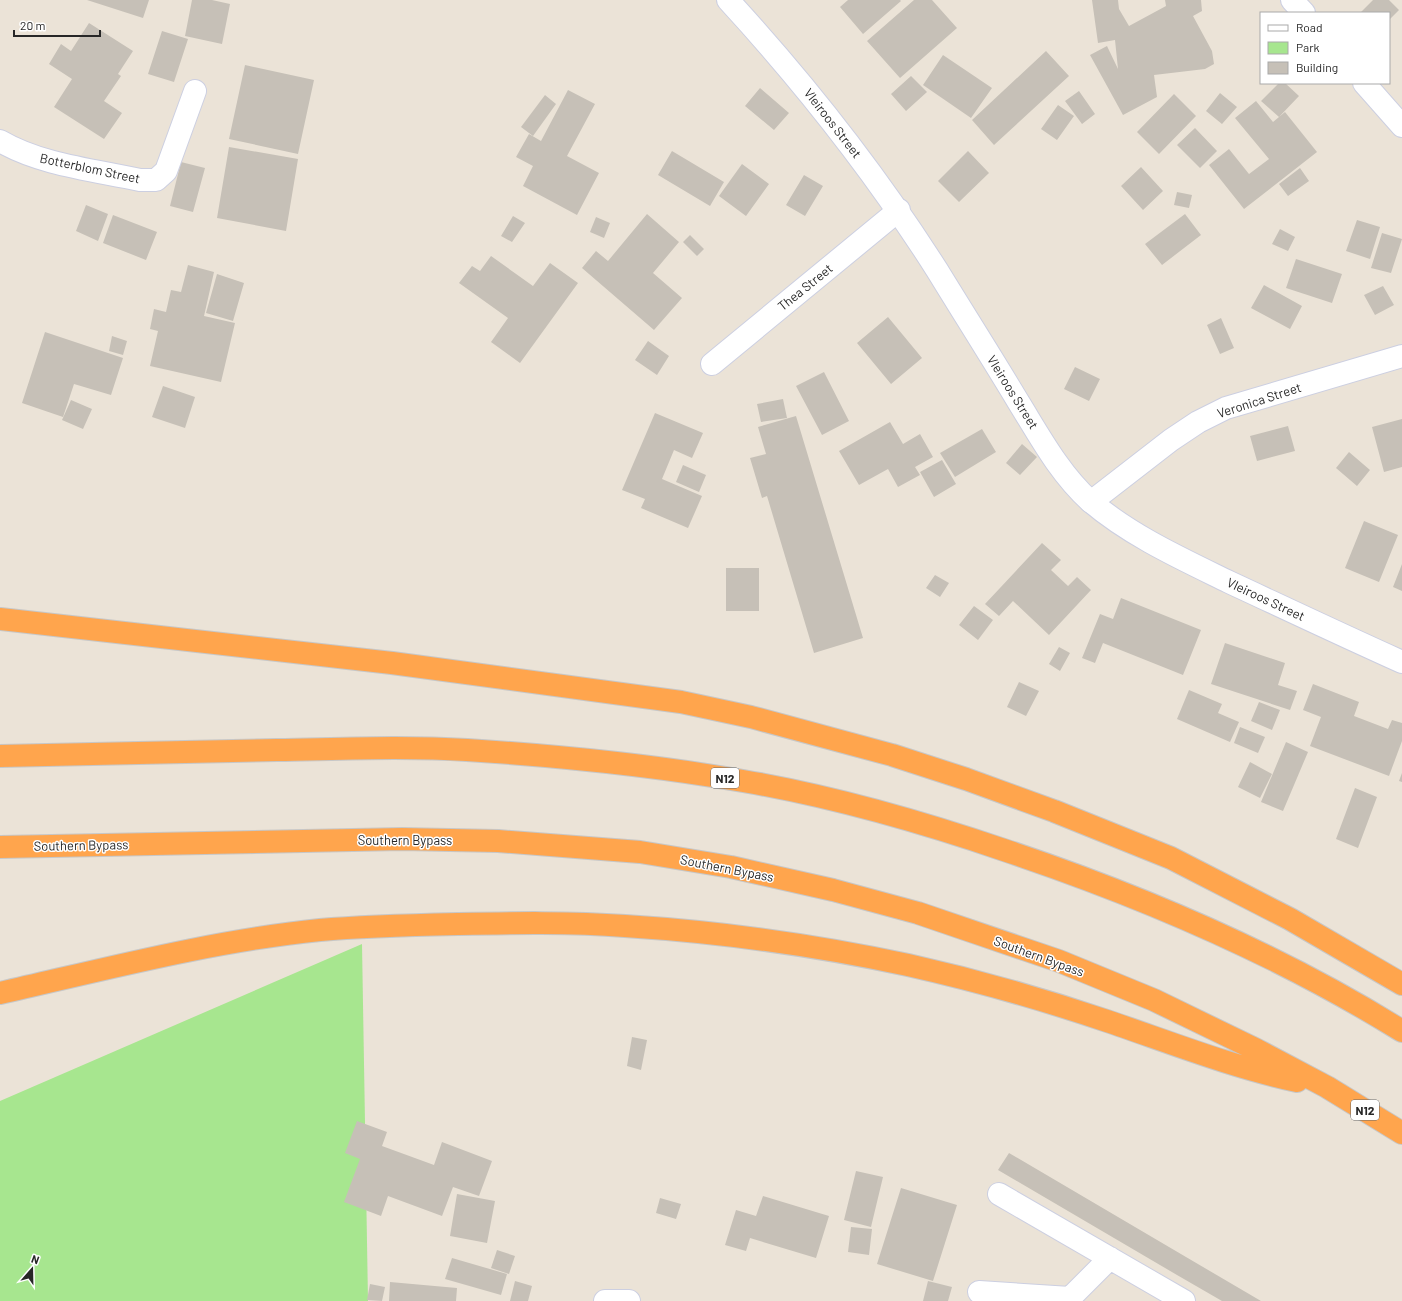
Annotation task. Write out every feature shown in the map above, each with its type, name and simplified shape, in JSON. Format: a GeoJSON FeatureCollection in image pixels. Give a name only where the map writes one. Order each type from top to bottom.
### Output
{"type":"FeatureCollection","features":[{"type":"Feature","properties":{"kind":"highway"},"geometry":{"type":"LineString","coordinates":[[0,619],[392,663],[546,683],[681,702],[765,721],[892,755],[1054,811],[1171,858],[1290,919],[1402,984]]}},
{"type":"Feature","properties":{"kind":"highway","name":"N12"},"geometry":{"type":"LineString","coordinates":[[0,756],[353,748],[464,749],[609,761],[746,781],[851,804],[948,831],[1072,872],[1186,919],[1287,967],[1402,1031]]}},
{"type":"Feature","properties":{"kind":"highway","name":"Southern Bypass"},"geometry":{"type":"LineString","coordinates":[[0,847],[402,839],[498,840],[640,852],[731,867],[833,890],[918,913],[1059,961],[1160,1004],[1257,1050],[1328,1088],[1402,1133]]}},
{"type":"Feature","properties":{"kind":"highway"},"geometry":{"type":"LineString","coordinates":[[0,993],[165,956],[237,942],[319,930],[391,926],[519,923],[623,925],[728,935],[810,946],[910,966],[1024,996],[1239,1065],[1288,1079],[1328,1088]]}},
{"type":"Feature","properties":{"kind":"street","name":"Vleiroos Street"},"geometry":{"type":"LineString","coordinates":[[728,0],[809,91],[839,128],[899,210],[1044,443],[1062,470],[1091,502],[1146,540],[1173,554],[1402,662]]}},
{"type":"Feature","properties":{"kind":"street"},"geometry":{"type":"LineString","coordinates":[[1292,0],[1303,12]]}},
{"type":"Feature","properties":{"kind":"street"},"geometry":{"type":"LineString","coordinates":[[1365,84],[1402,126]]}},
{"type":"Feature","properties":{"kind":"street","name":"Botterblom Street"},"geometry":{"type":"LineString","coordinates":[[0,141],[12,148],[42,159],[140,180],[156,180],[166,170],[195,91]]}},
{"type":"Feature","properties":{"kind":"street","name":"Thea Street"},"geometry":{"type":"LineString","coordinates":[[712,364],[899,210]]}},
{"type":"Feature","properties":{"kind":"street","name":"Veronica Street"},"geometry":{"type":"LineString","coordinates":[[1091,502],[1171,440],[1198,422],[1226,408],[1402,356]]}},
{"type":"Feature","properties":{"kind":"street"},"geometry":{"type":"LineString","coordinates":[[999,1194],[1184,1301]]}},
{"type":"Feature","properties":{"kind":"street"},"geometry":{"type":"LineString","coordinates":[[979,1292],[1070,1299],[1110,1258]]}},
{"type":"Feature","properties":{"kind":"street"},"geometry":{"type":"LineString","coordinates":[[605,1301],[629,1301]]}},
{"type":"Feature","properties":{"kind":"green space"},"geometry":{"type":"Polygon","coordinates":[[[362,944],[368,1301],[0,1301],[0,1101],[362,944]]]}},
{"type":"Feature","properties":{"kind":"building"},"geometry":{"type":"Polygon","coordinates":[[[87,0],[149,0],[143,18],[87,0]]]}},
{"type":"Feature","properties":{"kind":"building"},"geometry":{"type":"Polygon","coordinates":[[[192,0],[212,0],[230,4],[222,44],[185,36],[192,0]]]}},
{"type":"Feature","properties":{"kind":"building"},"geometry":{"type":"Polygon","coordinates":[[[848,0],[901,1],[863,34],[840,7],[848,0]]]}},
{"type":"Feature","properties":{"kind":"building"},"geometry":{"type":"Polygon","coordinates":[[[914,0],[932,0],[957,28],[900,78],[867,41],[914,0]]]}},
{"type":"Feature","properties":{"kind":"building"},"geometry":{"type":"Polygon","coordinates":[[[1092,0],[1118,0],[1119,9],[1129,26],[1166,6],[1165,0],[1201,0],[1202,11],[1193,16],[1212,51],[1214,64],[1205,69],[1154,75],[1157,97],[1123,115],[1090,55],[1107,46],[1118,69],[1115,40],[1098,43],[1092,0]]]}},
{"type":"Feature","properties":{"kind":"building"},"geometry":{"type":"Polygon","coordinates":[[[1373,0],[1389,0],[1399,10],[1390,19],[1390,12],[1361,12],[1373,0]]]}},
{"type":"Feature","properties":{"kind":"building"},"geometry":{"type":"Polygon","coordinates":[[[89,23],[133,51],[118,74],[121,76],[104,101],[122,113],[104,139],[54,107],[72,79],[49,64],[61,44],[71,51],[89,23]]]}},
{"type":"Feature","properties":{"kind":"building"},"geometry":{"type":"Polygon","coordinates":[[[162,31],[188,39],[174,82],[148,74],[162,31]]]}},
{"type":"Feature","properties":{"kind":"building"},"geometry":{"type":"Polygon","coordinates":[[[1046,51],[1069,76],[994,145],[972,120],[1046,51]]]}},
{"type":"Feature","properties":{"kind":"building"},"geometry":{"type":"Polygon","coordinates":[[[943,55],[992,88],[971,118],[923,85],[943,55]]]}},
{"type":"Feature","properties":{"kind":"building"},"geometry":{"type":"Polygon","coordinates":[[[245,65],[314,80],[298,154],[229,139],[245,65]]]}},
{"type":"Feature","properties":{"kind":"building"},"geometry":{"type":"Polygon","coordinates":[[[911,76],[927,92],[906,111],[891,94],[911,76]]]}},
{"type":"Feature","properties":{"kind":"building"},"geometry":{"type":"Polygon","coordinates":[[[1278,84],[1286,84],[1299,96],[1279,117],[1261,101],[1278,84]]]}},
{"type":"Feature","properties":{"kind":"building"},"geometry":{"type":"Polygon","coordinates":[[[760,88],[789,113],[774,130],[745,106],[760,88]]]}},
{"type":"Feature","properties":{"kind":"building"},"geometry":{"type":"Polygon","coordinates":[[[568,90],[595,104],[567,156],[599,173],[577,215],[523,186],[533,166],[516,157],[529,134],[541,141],[568,90]]]}},
{"type":"Feature","properties":{"kind":"building"},"geometry":{"type":"Polygon","coordinates":[[[1079,91],[1095,114],[1082,124],[1065,101],[1079,91]]]}},
{"type":"Feature","properties":{"kind":"building"},"geometry":{"type":"Polygon","coordinates":[[[1220,93],[1237,107],[1222,124],[1206,111],[1220,93]]]}},
{"type":"Feature","properties":{"kind":"building"},"geometry":{"type":"Polygon","coordinates":[[[1174,94],[1196,116],[1159,154],[1137,132],[1174,94]]]}},
{"type":"Feature","properties":{"kind":"building"},"geometry":{"type":"Polygon","coordinates":[[[545,95],[556,104],[533,136],[521,127],[545,95]]]}},
{"type":"Feature","properties":{"kind":"building"},"geometry":{"type":"Polygon","coordinates":[[[1256,101],[1273,122],[1285,112],[1317,152],[1244,209],[1209,165],[1229,149],[1249,174],[1269,159],[1235,118],[1256,101]]]}},
{"type":"Feature","properties":{"kind":"building"},"geometry":{"type":"Polygon","coordinates":[[[1058,105],[1074,116],[1057,140],[1041,129],[1058,105]]]}},
{"type":"Feature","properties":{"kind":"building"},"geometry":{"type":"Polygon","coordinates":[[[1195,128],[1217,151],[1200,168],[1177,145],[1195,128]]]}},
{"type":"Feature","properties":{"kind":"building"},"geometry":{"type":"Polygon","coordinates":[[[229,147],[298,159],[286,231],[217,218],[229,147]]]}},
{"type":"Feature","properties":{"kind":"building"},"geometry":{"type":"Polygon","coordinates":[[[672,151],[724,182],[710,206],[658,175],[672,151]]]}},
{"type":"Feature","properties":{"kind":"building"},"geometry":{"type":"Polygon","coordinates":[[[968,151],[989,173],[959,202],[938,181],[968,151]]]}},
{"type":"Feature","properties":{"kind":"building"},"geometry":{"type":"Polygon","coordinates":[[[181,162],[205,168],[193,212],[170,206],[181,162]]]}},
{"type":"Feature","properties":{"kind":"building"},"geometry":{"type":"Polygon","coordinates":[[[742,164],[769,184],[746,216],[719,196],[742,164]]]}},
{"type":"Feature","properties":{"kind":"building"},"geometry":{"type":"Polygon","coordinates":[[[1141,167],[1163,191],[1143,210],[1121,186],[1141,167]]]}},
{"type":"Feature","properties":{"kind":"building"},"geometry":{"type":"Polygon","coordinates":[[[1300,168],[1309,181],[1288,196],[1279,184],[1300,168]]]}},
{"type":"Feature","properties":{"kind":"building"},"geometry":{"type":"Polygon","coordinates":[[[804,175],[823,186],[805,216],[786,205],[804,175]]]}},
{"type":"Feature","properties":{"kind":"building"},"geometry":{"type":"Polygon","coordinates":[[[1177,192],[1192,195],[1189,208],[1174,205],[1177,192]]]}},
{"type":"Feature","properties":{"kind":"building"},"geometry":{"type":"Polygon","coordinates":[[[86,205],[108,214],[98,241],[76,231],[86,205]]]}},
{"type":"Feature","properties":{"kind":"building"},"geometry":{"type":"Polygon","coordinates":[[[647,214],[679,242],[653,273],[682,298],[654,330],[582,268],[596,251],[608,261],[647,214]]]}},
{"type":"Feature","properties":{"kind":"building"},"geometry":{"type":"Polygon","coordinates":[[[1185,214],[1201,235],[1162,265],[1145,244],[1185,214]]]}},
{"type":"Feature","properties":{"kind":"building"},"geometry":{"type":"Polygon","coordinates":[[[113,215],[157,232],[146,260],[103,243],[113,215]]]}},
{"type":"Feature","properties":{"kind":"building"},"geometry":{"type":"Polygon","coordinates":[[[513,216],[525,223],[512,242],[501,236],[513,216]]]}},
{"type":"Feature","properties":{"kind":"building"},"geometry":{"type":"Polygon","coordinates":[[[596,217],[610,223],[604,238],[590,232],[596,217]]]}},
{"type":"Feature","properties":{"kind":"building"},"geometry":{"type":"Polygon","coordinates":[[[1357,220],[1380,227],[1370,259],[1346,251],[1357,220]]]}},
{"type":"Feature","properties":{"kind":"building"},"geometry":{"type":"Polygon","coordinates":[[[1280,229],[1295,237],[1288,251],[1272,244],[1280,229]]]}},
{"type":"Feature","properties":{"kind":"building"},"geometry":{"type":"Polygon","coordinates":[[[1382,233],[1402,239],[1391,273],[1371,268],[1382,233]]]}},
{"type":"Feature","properties":{"kind":"building"},"geometry":{"type":"Polygon","coordinates":[[[690,235],[704,249],[697,256],[683,242],[690,235]]]}},
{"type":"Feature","properties":{"kind":"building"},"geometry":{"type":"Polygon","coordinates":[[[491,256],[533,286],[550,263],[578,283],[520,363],[491,342],[508,318],[459,283],[472,266],[480,271],[491,256]]]}},
{"type":"Feature","properties":{"kind":"building"},"geometry":{"type":"Polygon","coordinates":[[[1296,259],[1342,274],[1332,303],[1286,288],[1296,259]]]}},
{"type":"Feature","properties":{"kind":"building"},"geometry":{"type":"Polygon","coordinates":[[[188,265],[214,272],[204,316],[235,323],[221,382],[150,366],[158,331],[150,329],[154,309],[166,312],[171,290],[181,292],[188,265]]]}},
{"type":"Feature","properties":{"kind":"building"},"geometry":{"type":"Polygon","coordinates":[[[217,274],[244,283],[233,321],[206,313],[217,274]]]}},
{"type":"Feature","properties":{"kind":"building"},"geometry":{"type":"Polygon","coordinates":[[[1264,285],[1302,306],[1290,329],[1251,308],[1264,285]]]}},
{"type":"Feature","properties":{"kind":"building"},"geometry":{"type":"Polygon","coordinates":[[[1383,286],[1394,305],[1375,315],[1364,295],[1383,286]]]}},
{"type":"Feature","properties":{"kind":"building"},"geometry":{"type":"Polygon","coordinates":[[[888,317],[922,358],[891,384],[857,343],[888,317]]]}},
{"type":"Feature","properties":{"kind":"building"},"geometry":{"type":"Polygon","coordinates":[[[1221,318],[1234,348],[1220,354],[1207,325],[1221,318]]]}},
{"type":"Feature","properties":{"kind":"building"},"geometry":{"type":"Polygon","coordinates":[[[45,332],[123,358],[111,395],[74,384],[63,417],[22,403],[45,332]]]}},
{"type":"Feature","properties":{"kind":"building"},"geometry":{"type":"Polygon","coordinates":[[[112,336],[127,341],[123,355],[109,351],[112,336]]]}},
{"type":"Feature","properties":{"kind":"building"},"geometry":{"type":"Polygon","coordinates":[[[648,341],[669,356],[657,375],[635,360],[648,341]]]}},
{"type":"Feature","properties":{"kind":"building"},"geometry":{"type":"Polygon","coordinates":[[[1075,367],[1100,379],[1089,401],[1064,389],[1075,367]]]}},
{"type":"Feature","properties":{"kind":"building"},"geometry":{"type":"Polygon","coordinates":[[[824,372],[849,421],[822,435],[796,386],[824,372]]]}},
{"type":"Feature","properties":{"kind":"building"},"geometry":{"type":"Polygon","coordinates":[[[163,386],[195,397],[185,428],[152,417],[163,386]]]}},
{"type":"Feature","properties":{"kind":"building"},"geometry":{"type":"Polygon","coordinates":[[[783,399],[787,418],[761,422],[757,404],[783,399]]]}},
{"type":"Feature","properties":{"kind":"building"},"geometry":{"type":"Polygon","coordinates":[[[71,400],[92,409],[83,429],[62,420],[71,400]]]}},
{"type":"Feature","properties":{"kind":"building"},"geometry":{"type":"Polygon","coordinates":[[[655,413],[703,433],[692,458],[674,450],[662,479],[702,496],[688,528],[641,508],[645,499],[622,490],[655,413]]]}},
{"type":"Feature","properties":{"kind":"building"},"geometry":{"type":"Polygon","coordinates":[[[796,416],[863,638],[814,653],[767,496],[762,498],[750,458],[766,454],[758,427],[796,416]]]}},
{"type":"Feature","properties":{"kind":"building"},"geometry":{"type":"Polygon","coordinates":[[[1402,419],[1402,467],[1384,472],[1372,427],[1402,419]]]}},
{"type":"Feature","properties":{"kind":"building"},"geometry":{"type":"Polygon","coordinates":[[[890,422],[903,444],[920,434],[933,457],[915,467],[920,475],[898,487],[888,469],[859,485],[839,451],[890,422]]]}},
{"type":"Feature","properties":{"kind":"building"},"geometry":{"type":"Polygon","coordinates":[[[1288,426],[1295,451],[1257,461],[1250,436],[1288,426]]]}},
{"type":"Feature","properties":{"kind":"building"},"geometry":{"type":"Polygon","coordinates":[[[982,429],[996,452],[955,477],[940,453],[982,429]]]}},
{"type":"Feature","properties":{"kind":"building"},"geometry":{"type":"Polygon","coordinates":[[[1022,444],[1037,457],[1020,475],[1006,463],[1022,444]]]}},
{"type":"Feature","properties":{"kind":"building"},"geometry":{"type":"Polygon","coordinates":[[[1349,452],[1370,470],[1357,486],[1336,468],[1349,452]]]}},
{"type":"Feature","properties":{"kind":"building"},"geometry":{"type":"Polygon","coordinates":[[[942,460],[956,484],[934,497],[920,472],[942,460]]]}},
{"type":"Feature","properties":{"kind":"building"},"geometry":{"type":"Polygon","coordinates":[[[683,465],[706,475],[699,492],[676,482],[683,465]]]}},
{"type":"Feature","properties":{"kind":"building"},"geometry":{"type":"Polygon","coordinates":[[[1364,521],[1398,535],[1379,582],[1345,568],[1364,521]]]}},
{"type":"Feature","properties":{"kind":"building"},"geometry":{"type":"Polygon","coordinates":[[[1042,543],[1061,560],[1051,570],[1068,586],[1077,577],[1091,590],[1049,635],[1013,601],[999,616],[985,604],[1042,543]]]}},
{"type":"Feature","properties":{"kind":"building"},"geometry":{"type":"Polygon","coordinates":[[[1402,564],[1402,591],[1393,587],[1402,564]]]}},
{"type":"Feature","properties":{"kind":"building"},"geometry":{"type":"Polygon","coordinates":[[[726,568],[759,568],[759,611],[726,611],[726,568]]]}},
{"type":"Feature","properties":{"kind":"building"},"geometry":{"type":"Polygon","coordinates":[[[935,575],[949,583],[940,597],[926,588],[935,575]]]}},
{"type":"Feature","properties":{"kind":"building"},"geometry":{"type":"Polygon","coordinates":[[[1121,598],[1201,630],[1183,675],[1103,643],[1095,663],[1082,658],[1100,614],[1113,619],[1121,598]]]}},
{"type":"Feature","properties":{"kind":"building"},"geometry":{"type":"Polygon","coordinates":[[[974,606],[993,620],[978,640],[959,625],[974,606]]]}},
{"type":"Feature","properties":{"kind":"building"},"geometry":{"type":"Polygon","coordinates":[[[1225,643],[1285,663],[1278,685],[1297,691],[1290,710],[1211,684],[1225,643]]]}},
{"type":"Feature","properties":{"kind":"building"},"geometry":{"type":"Polygon","coordinates":[[[1059,647],[1070,653],[1060,671],[1049,664],[1059,647]]]}},
{"type":"Feature","properties":{"kind":"building"},"geometry":{"type":"Polygon","coordinates":[[[1019,682],[1039,691],[1026,716],[1007,707],[1019,682]]]}},
{"type":"Feature","properties":{"kind":"building"},"geometry":{"type":"Polygon","coordinates":[[[1313,684],[1359,702],[1354,716],[1388,729],[1392,720],[1402,723],[1402,741],[1389,776],[1310,746],[1321,717],[1303,710],[1313,684]]]}},
{"type":"Feature","properties":{"kind":"building"},"geometry":{"type":"Polygon","coordinates":[[[1189,690],[1222,704],[1218,713],[1239,722],[1230,742],[1177,719],[1189,690]]]}},
{"type":"Feature","properties":{"kind":"building"},"geometry":{"type":"Polygon","coordinates":[[[1259,702],[1280,710],[1272,730],[1251,721],[1259,702]]]}},
{"type":"Feature","properties":{"kind":"building"},"geometry":{"type":"Polygon","coordinates":[[[1240,727],[1265,737],[1258,753],[1234,743],[1240,727]]]}},
{"type":"Feature","properties":{"kind":"building"},"geometry":{"type":"Polygon","coordinates":[[[1286,742],[1308,752],[1283,811],[1261,802],[1286,742]]]}},
{"type":"Feature","properties":{"kind":"building"},"geometry":{"type":"Polygon","coordinates":[[[1250,762],[1272,774],[1260,798],[1238,787],[1250,762]]]}},
{"type":"Feature","properties":{"kind":"building"},"geometry":{"type":"Polygon","coordinates":[[[1402,773],[1402,782],[1399,781],[1402,773]]]}},
{"type":"Feature","properties":{"kind":"building"},"geometry":{"type":"Polygon","coordinates":[[[1355,788],[1377,797],[1358,848],[1336,839],[1355,788]]]}},
{"type":"Feature","properties":{"kind":"building"},"geometry":{"type":"Polygon","coordinates":[[[632,1037],[647,1040],[641,1070],[627,1066],[632,1037]]]}},
{"type":"Feature","properties":{"kind":"building"},"geometry":{"type":"Polygon","coordinates":[[[357,1121],[387,1132],[382,1146],[434,1165],[442,1142],[492,1161],[479,1196],[453,1187],[442,1216],[388,1196],[381,1216],[344,1202],[360,1159],[345,1153],[357,1121]]]}},
{"type":"Feature","properties":{"kind":"building"},"geometry":{"type":"Polygon","coordinates":[[[1009,1153],[1261,1301],[1222,1301],[998,1170],[1009,1153]]]}},
{"type":"Feature","properties":{"kind":"building"},"geometry":{"type":"Polygon","coordinates":[[[856,1171],[883,1177],[871,1227],[844,1220],[856,1171]]]}},
{"type":"Feature","properties":{"kind":"building"},"geometry":{"type":"Polygon","coordinates":[[[901,1188],[957,1205],[933,1281],[877,1264],[901,1188]]]}},
{"type":"Feature","properties":{"kind":"building"},"geometry":{"type":"Polygon","coordinates":[[[457,1194],[495,1201],[487,1243],[450,1236],[457,1194]]]}},
{"type":"Feature","properties":{"kind":"building"},"geometry":{"type":"Polygon","coordinates":[[[763,1196],[829,1216],[816,1258],[750,1238],[746,1251],[725,1245],[736,1210],[756,1216],[763,1196]]]}},
{"type":"Feature","properties":{"kind":"building"},"geometry":{"type":"Polygon","coordinates":[[[660,1198],[681,1204],[676,1219],[656,1213],[660,1198]]]}},
{"type":"Feature","properties":{"kind":"building"},"geometry":{"type":"Polygon","coordinates":[[[851,1227],[872,1229],[869,1255],[848,1252],[851,1227]]]}},
{"type":"Feature","properties":{"kind":"building"},"geometry":{"type":"Polygon","coordinates":[[[497,1250],[515,1256],[509,1274],[491,1268],[497,1250]]]}},
{"type":"Feature","properties":{"kind":"building"},"geometry":{"type":"Polygon","coordinates":[[[452,1258],[507,1274],[501,1295],[445,1279],[452,1258]]]}},
{"type":"Feature","properties":{"kind":"building"},"geometry":{"type":"Polygon","coordinates":[[[515,1281],[532,1286],[528,1301],[510,1301],[515,1281]]]}},
{"type":"Feature","properties":{"kind":"building"},"geometry":{"type":"Polygon","coordinates":[[[928,1281],[952,1287],[948,1301],[923,1301],[928,1281]]]}},
{"type":"Feature","properties":{"kind":"building"},"geometry":{"type":"Polygon","coordinates":[[[390,1282],[457,1288],[456,1301],[389,1301],[390,1282]]]}},
{"type":"Feature","properties":{"kind":"building"},"geometry":{"type":"Polygon","coordinates":[[[370,1284],[385,1287],[382,1301],[367,1300],[370,1284]]]}}]}
